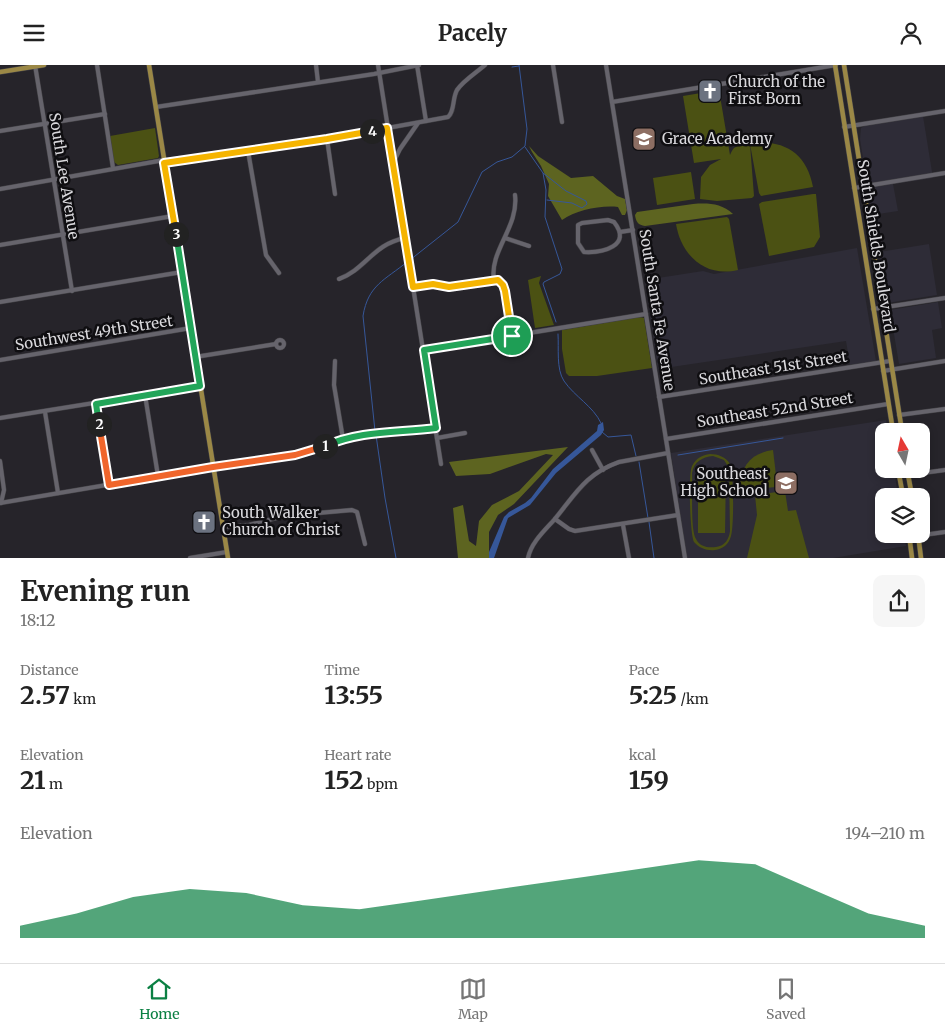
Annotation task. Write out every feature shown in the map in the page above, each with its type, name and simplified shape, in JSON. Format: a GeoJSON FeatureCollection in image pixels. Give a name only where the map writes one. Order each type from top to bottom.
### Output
{"type":"FeatureCollection","features":[{"type":"Feature","properties":{"kind":"main road"},"geometry":{"type":"LineString","coordinates":[[0,72],[44,65]]}},
{"type":"Feature","properties":{"kind":"main road"},"geometry":{"type":"LineString","coordinates":[[149,65],[228,558]]}},
{"type":"Feature","properties":{"kind":"main road","name":"South Shields Boulevard"},"geometry":{"type":"LineString","coordinates":[[835,65],[891,423]]}},
{"type":"Feature","properties":{"kind":"main road","name":"South Shields Boulevard"},"geometry":{"type":"LineString","coordinates":[[844,65],[900,423]]}},
{"type":"Feature","properties":{"kind":"main road"},"geometry":{"type":"LineString","coordinates":[[910,543],[912,558]]}},
{"type":"Feature","properties":{"kind":"main road"},"geometry":{"type":"LineString","coordinates":[[919,543],[922,558]]}},
{"type":"Feature","properties":{"kind":"street"},"geometry":{"type":"LineString","coordinates":[[97,65],[113,168]]}},
{"type":"Feature","properties":{"kind":"street"},"geometry":{"type":"LineString","coordinates":[[316,65],[318,82]]}},
{"type":"Feature","properties":{"kind":"street"},"geometry":{"type":"LineString","coordinates":[[378,65],[441,464]]}},
{"type":"Feature","properties":{"kind":"street"},"geometry":{"type":"LineString","coordinates":[[156,107],[417,65],[426,121]]}},
{"type":"Feature","properties":{"kind":"street"},"geometry":{"type":"LineString","coordinates":[[0,189],[113,168],[327,139],[448,117],[451,115],[458,89],[486,65]]}},
{"type":"Feature","properties":{"kind":"street"},"geometry":{"type":"LineString","coordinates":[[552,65],[562,123]]}},
{"type":"Feature","properties":{"kind":"street","name":"South Santa Fe Avenue"},"geometry":{"type":"LineString","coordinates":[[606,65],[685,558]]}},
{"type":"Feature","properties":{"kind":"street"},"geometry":{"type":"LineString","coordinates":[[612,102],[835,65]]}},
{"type":"Feature","properties":{"kind":"street","name":"South Lee Avenue"},"geometry":{"type":"LineString","coordinates":[[35,66],[72,291]]}},
{"type":"Feature","properties":{"kind":"street"},"geometry":{"type":"LineString","coordinates":[[844,127],[945,111]]}},
{"type":"Feature","properties":{"kind":"street"},"geometry":{"type":"LineString","coordinates":[[0,131],[105,114]]}},
{"type":"Feature","properties":{"kind":"street"},"geometry":{"type":"LineString","coordinates":[[393,163],[418,123]]}},
{"type":"Feature","properties":{"kind":"street"},"geometry":{"type":"LineString","coordinates":[[327,139],[335,194]]}},
{"type":"Feature","properties":{"kind":"street"},"geometry":{"type":"LineString","coordinates":[[248,151],[266,255],[278,273]]}},
{"type":"Feature","properties":{"kind":"street"},"geometry":{"type":"LineString","coordinates":[[854,188],[945,173]]}},
{"type":"Feature","properties":{"kind":"street"},"geometry":{"type":"LineString","coordinates":[[494,280],[492,268],[515,213],[515,195]]}},
{"type":"Feature","properties":{"kind":"street"},"geometry":{"type":"LineString","coordinates":[[0,245],[173,216]]}},
{"type":"Feature","properties":{"kind":"street"},"geometry":{"type":"LineString","coordinates":[[608,220],[614,222],[620,232],[620,239],[612,248],[589,252],[584,252],[580,248],[577,236],[578,225],[594,221],[608,220]]}},
{"type":"Feature","properties":{"kind":"street"},"geometry":{"type":"LineString","coordinates":[[620,232],[633,230]]}},
{"type":"Feature","properties":{"kind":"street"},"geometry":{"type":"LineString","coordinates":[[339,279],[353,273],[382,246],[405,238]]}},
{"type":"Feature","properties":{"kind":"street"},"geometry":{"type":"LineString","coordinates":[[505,238],[529,246]]}},
{"type":"Feature","properties":{"kind":"street"},"geometry":{"type":"LineString","coordinates":[[0,302],[182,272]]}},
{"type":"Feature","properties":{"kind":"street"},"geometry":{"type":"LineString","coordinates":[[413,287],[433,284],[449,287],[498,280],[503,285],[512,336]]}},
{"type":"Feature","properties":{"kind":"street"},"geometry":{"type":"LineString","coordinates":[[873,309],[945,297]]}},
{"type":"Feature","properties":{"kind":"street"},"geometry":{"type":"LineString","coordinates":[[424,350],[646,314]]}},
{"type":"Feature","properties":{"kind":"street","name":"Southwest 49th Street"},"geometry":{"type":"LineString","coordinates":[[0,360],[191,329]]}},
{"type":"Feature","properties":{"kind":"street"},"geometry":{"type":"LineString","coordinates":[[195,357],[276,344]]}},
{"type":"Feature","properties":{"kind":"street"},"geometry":{"type":"LineString","coordinates":[[335,361],[334,385],[344,439]]}},
{"type":"Feature","properties":{"kind":"street","name":"Southeast 51st Street"},"geometry":{"type":"LineString","coordinates":[[659,397],[890,361]]}},
{"type":"Feature","properties":{"kind":"street"},"geometry":{"type":"LineString","coordinates":[[883,371],[945,361]]}},
{"type":"Feature","properties":{"kind":"street"},"geometry":{"type":"LineString","coordinates":[[0,418],[200,386]]}},
{"type":"Feature","properties":{"kind":"street"},"geometry":{"type":"LineString","coordinates":[[146,395],[158,476]]}},
{"type":"Feature","properties":{"kind":"street"},"geometry":{"type":"LineString","coordinates":[[96,404],[109,485]]}},
{"type":"Feature","properties":{"kind":"street","name":"Southeast 52nd Street"},"geometry":{"type":"LineString","coordinates":[[666,439],[888,404]]}},
{"type":"Feature","properties":{"kind":"street"},"geometry":{"type":"LineString","coordinates":[[899,415],[945,409]]}},
{"type":"Feature","properties":{"kind":"street"},"geometry":{"type":"LineString","coordinates":[[45,412],[58,493]]}},
{"type":"Feature","properties":{"kind":"street"},"geometry":{"type":"LineString","coordinates":[[0,461],[4,490],[0,503],[213,467],[309,453],[344,439],[384,431],[410,432],[436,428]]}},
{"type":"Feature","properties":{"kind":"street"},"geometry":{"type":"LineString","coordinates":[[437,438],[464,433]]}},
{"type":"Feature","properties":{"kind":"street"},"geometry":{"type":"LineString","coordinates":[[592,450],[603,469]]}},
{"type":"Feature","properties":{"kind":"street"},"geometry":{"type":"LineString","coordinates":[[528,558],[534,545],[582,484],[603,469],[619,462],[668,453]]}},
{"type":"Feature","properties":{"kind":"street"},"geometry":{"type":"LineString","coordinates":[[930,472],[945,470]]}},
{"type":"Feature","properties":{"kind":"street"},"geometry":{"type":"LineString","coordinates":[[223,527],[249,525],[284,515],[352,510],[357,512],[365,544]]}},
{"type":"Feature","properties":{"kind":"street"},"geometry":{"type":"LineString","coordinates":[[554,519],[568,529],[575,531],[678,515]]}},
{"type":"Feature","properties":{"kind":"street"},"geometry":{"type":"LineString","coordinates":[[623,525],[629,558]]}},
{"type":"Feature","properties":{"kind":"street"},"geometry":{"type":"LineString","coordinates":[[930,534],[945,532]]}},
{"type":"Feature","properties":{"kind":"street"},"geometry":{"type":"LineString","coordinates":[[190,558],[227,552]]}},
{"type":"Feature","properties":{"kind":"shaded area"},"geometry":{"type":"Polygon","coordinates":[[[923,116],[933,178],[893,184],[898,211],[872,215],[860,139],[861,128],[923,116]]]}},
{"type":"Feature","properties":{"kind":"shaded area"},"geometry":{"type":"Polygon","coordinates":[[[929,244],[937,295],[887,303],[879,252],[929,244]]]}},
{"type":"Feature","properties":{"kind":"shaded area"},"geometry":{"type":"Polygon","coordinates":[[[857,248],[876,361],[850,365],[846,341],[658,369],[645,280],[703,271],[714,274],[857,248]]]}},
{"type":"Feature","properties":{"kind":"shaded area"},"geometry":{"type":"Polygon","coordinates":[[[938,302],[942,328],[932,330],[936,358],[899,364],[890,310],[938,302]]]}},
{"type":"Feature","properties":{"kind":"shaded area","name":"Southeast High School"},"geometry":{"type":"Polygon","coordinates":[[[886,420],[887,423],[875,423],[875,478],[895,478],[897,488],[875,488],[875,543],[906,543],[906,546],[833,558],[687,558],[671,453],[886,420]]]}},
{"type":"Feature","properties":{"kind":"green space"},"geometry":{"type":"Polygon","coordinates":[[[719,90],[730,155],[736,147],[753,143],[775,144],[784,147],[793,151],[806,166],[813,187],[761,196],[750,144],[754,196],[752,198],[717,201],[700,199],[701,177],[710,165],[721,159],[694,163],[683,96],[719,90]]]}},
{"type":"Feature","properties":{"kind":"green space"},"geometry":{"type":"Polygon","coordinates":[[[155,128],[158,158],[118,165],[114,162],[110,136],[155,128]]]}},
{"type":"Feature","properties":{"kind":"green space"},"geometry":{"type":"Polygon","coordinates":[[[529,146],[538,156],[571,178],[593,176],[617,196],[625,199],[627,210],[625,215],[622,215],[618,207],[604,207],[581,211],[562,220],[548,196],[549,184],[529,146]]]}},
{"type":"Feature","properties":{"kind":"green space"},"geometry":{"type":"Polygon","coordinates":[[[691,172],[695,199],[657,205],[653,178],[691,172]]]}},
{"type":"Feature","properties":{"kind":"green space"},"geometry":{"type":"Polygon","coordinates":[[[816,194],[820,237],[814,247],[769,256],[759,204],[816,194]]]}},
{"type":"Feature","properties":{"kind":"green space"},"geometry":{"type":"Polygon","coordinates":[[[693,204],[714,205],[724,208],[733,214],[645,226],[639,224],[635,217],[637,212],[693,204]]]}},
{"type":"Feature","properties":{"kind":"green space"},"geometry":{"type":"Polygon","coordinates":[[[727,217],[729,219],[738,270],[715,271],[696,262],[689,254],[683,245],[676,224],[727,217]]]}},
{"type":"Feature","properties":{"kind":"green space"},"geometry":{"type":"Polygon","coordinates":[[[541,276],[539,283],[554,325],[535,328],[528,280],[541,276]]]}},
{"type":"Feature","properties":{"kind":"green space"},"geometry":{"type":"Polygon","coordinates":[[[640,317],[644,318],[652,368],[597,376],[569,376],[566,373],[562,349],[562,330],[640,317]]]}},
{"type":"Feature","properties":{"kind":"green space"},"geometry":{"type":"Polygon","coordinates":[[[568,447],[514,504],[498,515],[489,532],[489,558],[458,558],[453,508],[463,505],[469,541],[476,546],[479,521],[492,505],[519,491],[553,455],[546,454],[490,474],[456,476],[449,462],[568,447]]]}},
{"type":"Feature","properties":{"kind":"green space"},"geometry":{"type":"Polygon","coordinates":[[[773,450],[776,487],[740,486],[745,466],[749,461],[759,454],[773,450]]]}},
{"type":"Feature","properties":{"kind":"green space"},"geometry":{"type":"Polygon","coordinates":[[[707,454],[719,455],[726,459],[730,464],[732,477],[733,511],[731,536],[725,546],[715,550],[706,549],[696,544],[691,528],[690,492],[692,466],[700,457],[707,454]],[[713,456],[705,458],[697,463],[692,473],[694,534],[700,544],[707,547],[722,545],[728,539],[730,531],[729,468],[724,460],[713,456]]]}},
{"type":"Feature","properties":{"kind":"green space"},"geometry":{"type":"Polygon","coordinates":[[[698,471],[726,471],[725,533],[698,533],[698,471]]]}},
{"type":"Feature","properties":{"kind":"green space"},"geometry":{"type":"Polygon","coordinates":[[[785,491],[788,511],[796,510],[809,558],[747,558],[757,515],[755,495],[785,491]]]}},
{"type":"Feature","properties":{"kind":"water"},"geometry":{"type":"Polygon","coordinates":[[[603,422],[604,430],[601,435],[556,473],[530,505],[508,518],[494,558],[489,558],[489,552],[504,517],[531,498],[553,469],[597,431],[598,425],[603,422]]]}},
{"type":"Feature","properties":{"kind":"waterway"},"geometry":{"type":"LineString","coordinates":[[410,260],[458,222],[482,172],[497,162],[512,157],[525,146],[527,129],[519,65]]}},
{"type":"Feature","properties":{"kind":"waterway"},"geometry":{"type":"LineString","coordinates":[[512,67],[519,66]]}},
{"type":"Feature","properties":{"kind":"waterway"},"geometry":{"type":"LineString","coordinates":[[525,147],[543,173],[546,190],[545,217],[562,269],[560,274],[543,284],[556,322]]}},
{"type":"Feature","properties":{"kind":"waterway"},"geometry":{"type":"LineString","coordinates":[[543,173],[566,191],[586,201],[587,204],[582,208],[572,203],[547,200]]}},
{"type":"Feature","properties":{"kind":"waterway"},"geometry":{"type":"LineString","coordinates":[[375,431],[363,316],[365,306],[373,290],[407,262]]}},
{"type":"Feature","properties":{"kind":"waterway"},"geometry":{"type":"LineString","coordinates":[[558,334],[561,376],[568,387],[598,417],[601,423]]}},
{"type":"Feature","properties":{"kind":"waterway"},"geometry":{"type":"LineString","coordinates":[[602,432],[608,437],[631,435],[636,456]]}},
{"type":"Feature","properties":{"kind":"waterway"},"geometry":{"type":"LineString","coordinates":[[376,435],[396,558]]}},
{"type":"Feature","properties":{"kind":"waterway"},"geometry":{"type":"LineString","coordinates":[[678,455],[783,438]]}},
{"type":"Feature","properties":{"kind":"waterway"},"geometry":{"type":"LineString","coordinates":[[639,462],[648,518]]}},
{"type":"Feature","properties":{"kind":"waterway"},"geometry":{"type":"LineString","coordinates":[[649,522],[654,558]]}},
{"type":"Feature","properties":{"kind":"place","name":"Church of the First Born"},"geometry":{"type":"Point","coordinates":[710,91]}},
{"type":"Feature","properties":{"kind":"place","name":"Grace Academy"},"geometry":{"type":"Point","coordinates":[644,139]}},
{"type":"Feature","properties":{"kind":"place","name":"Southeast High School"},"geometry":{"type":"Point","coordinates":[786,483]}},
{"type":"Feature","properties":{"kind":"place","name":"South Walker Church of Christ"},"geometry":{"type":"Point","coordinates":[204,522]}},
{"type":"Feature","properties":{"kind":"route"},"geometry":{"type":"LineString","coordinates":[[387,128],[413,287],[433,284],[449,287],[498,280],[503,285],[505,291],[512,336],[424,350],[436,428],[410,432],[384,431],[336,441],[309,453],[109,485],[96,404],[200,386],[164,163],[327,139],[387,128]]}}]}
